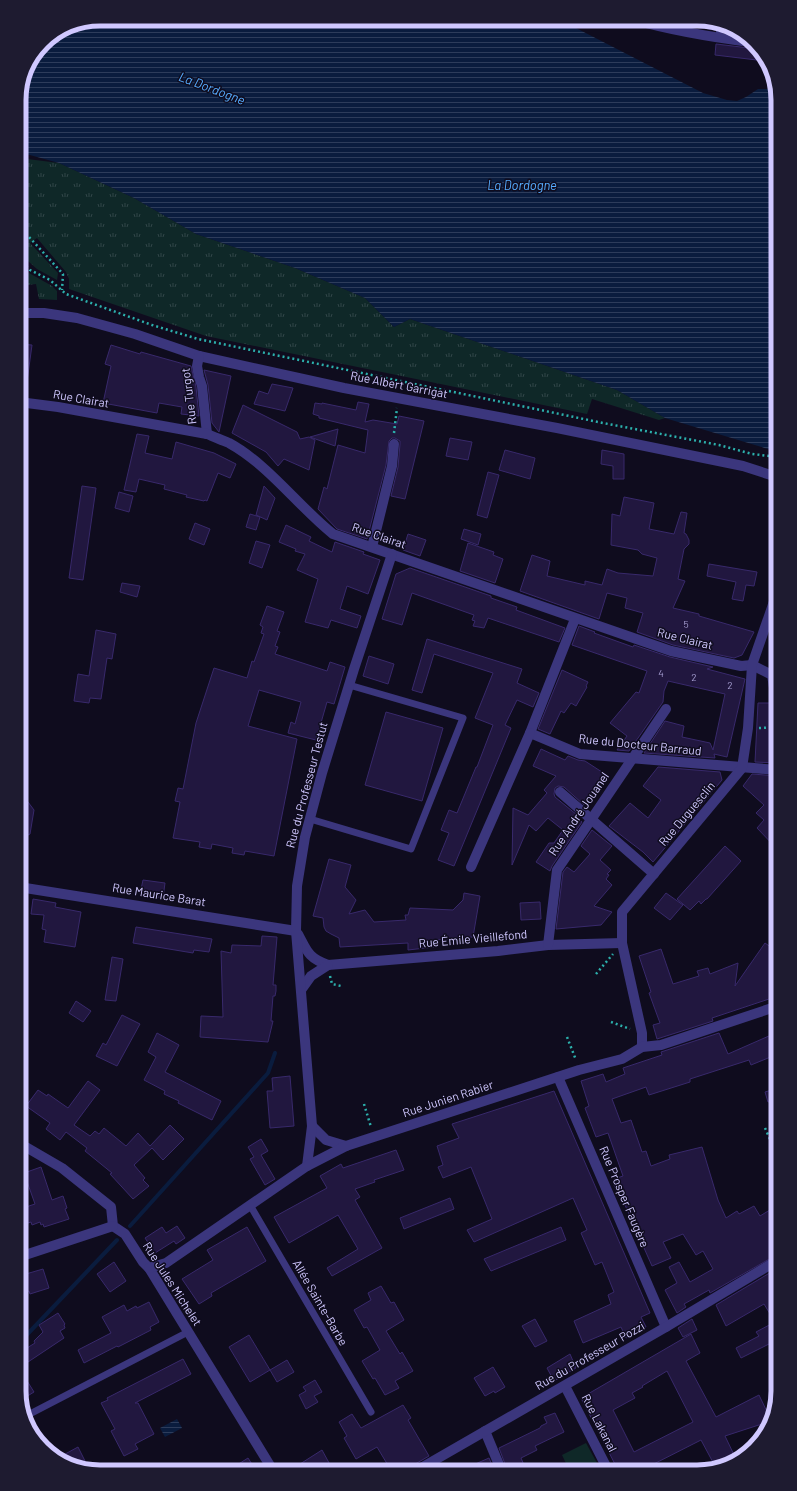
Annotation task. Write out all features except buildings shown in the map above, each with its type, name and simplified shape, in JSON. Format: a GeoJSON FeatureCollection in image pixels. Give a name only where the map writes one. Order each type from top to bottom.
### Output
{"type":"FeatureCollection","features":[{"type":"Feature","properties":{"kind":"street"},"geometry":{"type":"LineString","coordinates":[[657,26],[741,41]]}},
{"type":"Feature","properties":{"kind":"street","name":"Rue Albert Garrigat"},"geometry":{"type":"LineString","coordinates":[[26,313],[44,313],[77,318],[135,334],[199,356],[344,388],[557,428],[743,466],[771,474]]}},
{"type":"Feature","properties":{"kind":"street","name":"Rue Turgot"},"geometry":{"type":"LineString","coordinates":[[199,356],[197,366],[202,386],[207,434]]}},
{"type":"Feature","properties":{"kind":"street","name":"Rue Clairat"},"geometry":{"type":"LineString","coordinates":[[26,403],[58,407],[207,434],[229,443],[258,464],[316,520],[333,534],[671,651],[741,666],[752,665]]}},
{"type":"Feature","properties":{"kind":"street"},"geometry":{"type":"LineString","coordinates":[[372,547],[392,466],[394,444]]}},
{"type":"Feature","properties":{"kind":"street","name":"Rue du Professeur Testut"},"geometry":{"type":"LineString","coordinates":[[307,1166],[312,1126],[296,931],[297,886],[305,837],[310,819],[349,685],[392,554]]}},
{"type":"Feature","properties":{"kind":"street"},"geometry":{"type":"LineString","coordinates":[[742,768],[748,728],[752,665],[771,610]]}},
{"type":"Feature","properties":{"kind":"street"},"geometry":{"type":"LineString","coordinates":[[471,867],[530,733],[575,619]]}},
{"type":"Feature","properties":{"kind":"street"},"geometry":{"type":"LineString","coordinates":[[752,665],[771,674]]}},
{"type":"Feature","properties":{"kind":"street","name":"Rue André Jouanel"},"geometry":{"type":"LineString","coordinates":[[548,945],[557,870],[666,709]]}},
{"type":"Feature","properties":{"kind":"street","name":"Rue du Docteur Barraud"},"geometry":{"type":"LineString","coordinates":[[530,733],[580,754],[771,770]]}},
{"type":"Feature","properties":{"kind":"street","name":"Rue Duguesclin"},"geometry":{"type":"LineString","coordinates":[[642,1047],[642,1033],[622,943],[622,912],[742,768]]}},
{"type":"Feature","properties":{"kind":"street"},"geometry":{"type":"LineString","coordinates":[[560,792],[654,874]]}},
{"type":"Feature","properties":{"kind":"street","name":"Rue Maurice Barat"},"geometry":{"type":"LineString","coordinates":[[26,888],[296,931]]}},
{"type":"Feature","properties":{"kind":"street"},"geometry":{"type":"LineString","coordinates":[[296,931],[308,952],[315,960],[328,964]]}},
{"type":"Feature","properties":{"kind":"street","name":"Rue Émile Vieillefond"},"geometry":{"type":"LineString","coordinates":[[328,964],[498,951],[548,945],[622,943]]}},
{"type":"Feature","properties":{"kind":"street"},"geometry":{"type":"LineString","coordinates":[[301,990],[311,976],[328,964]]}},
{"type":"Feature","properties":{"kind":"street","name":"Rue Junien Rabier"},"geometry":{"type":"LineString","coordinates":[[149,1268],[166,1263],[307,1166],[346,1146],[579,1070],[622,1059],[642,1047],[661,1045],[771,1008]]}},
{"type":"Feature","properties":{"kind":"street","name":"Rue Prosper Faugère"},"geometry":{"type":"LineString","coordinates":[[558,1077],[666,1327]]}},
{"type":"Feature","properties":{"kind":"street"},"geometry":{"type":"LineString","coordinates":[[312,1126],[326,1140],[346,1146]]}},
{"type":"Feature","properties":{"kind":"street"},"geometry":{"type":"LineString","coordinates":[[26,1147],[62,1168],[111,1207],[113,1226],[26,1255]]}},
{"type":"Feature","properties":{"kind":"street","name":"Rue Jules Michelet"},"geometry":{"type":"LineString","coordinates":[[113,1226],[125,1234],[143,1262],[149,1268],[270,1465]]}},
{"type":"Feature","properties":{"kind":"street","name":"Rue du Professeur Pozzi"},"geometry":{"type":"LineString","coordinates":[[426,1465],[565,1386],[771,1264]]}},
{"type":"Feature","properties":{"kind":"street","name":"Rue Lakanal"},"geometry":{"type":"LineString","coordinates":[[565,1386],[605,1465]]}},
{"type":"Feature","properties":{"kind":"street"},"geometry":{"type":"LineString","coordinates":[[485,1431],[499,1465]]}},
{"type":"Feature","properties":{"kind":"lane"},"geometry":{"type":"LineString","coordinates":[[719,38],[720,30]]}},
{"type":"Feature","properties":{"kind":"lane"},"geometry":{"type":"LineString","coordinates":[[310,819],[411,849],[464,718],[349,685]]}},
{"type":"Feature","properties":{"kind":"lane","name":"Allée Sainte-Barbe"},"geometry":{"type":"LineString","coordinates":[[250,1205],[371,1412]]}},
{"type":"Feature","properties":{"kind":"lane"},"geometry":{"type":"LineString","coordinates":[[31,1415],[188,1332]]}},
{"type":"Feature","properties":{"kind":"path"},"geometry":{"type":"LineString","coordinates":[[26,234],[63,274],[62,290]]}},
{"type":"Feature","properties":{"kind":"path"},"geometry":{"type":"LineString","coordinates":[[26,266],[30,270],[50,280],[66,294],[152,325],[198,339],[603,423],[719,445],[752,454],[771,456]]}},
{"type":"Feature","properties":{"kind":"path"},"geometry":{"type":"LineString","coordinates":[[394,444],[392,442],[398,398]]}},
{"type":"Feature","properties":{"kind":"path"},"geometry":{"type":"LineString","coordinates":[[748,728],[771,727]]}},
{"type":"Feature","properties":{"kind":"path"},"geometry":{"type":"LineString","coordinates":[[596,974],[622,943]]}},
{"type":"Feature","properties":{"kind":"path"},"geometry":{"type":"LineString","coordinates":[[611,1022],[642,1033]]}},
{"type":"Feature","properties":{"kind":"path"},"geometry":{"type":"LineString","coordinates":[[567,1037],[579,1070]]}},
{"type":"Feature","properties":{"kind":"path"},"geometry":{"type":"LineString","coordinates":[[364,1104],[374,1137]]}},
{"type":"Feature","properties":{"kind":"path"},"geometry":{"type":"LineString","coordinates":[[765,1128],[771,1141]]}},
{"type":"Feature","properties":{"kind":"green space"},"geometry":{"type":"Polygon","coordinates":[[[26,159],[59,163],[134,198],[196,234],[295,268],[365,298],[394,327],[410,319],[617,390],[665,418],[659,420],[592,399],[587,414],[206,336],[69,289],[69,279],[66,272],[37,238],[30,243],[58,273],[57,280],[37,269],[26,259],[26,159]]]}},
{"type":"Feature","properties":{"kind":"green space"},"geometry":{"type":"Polygon","coordinates":[[[26,270],[52,286],[57,291],[57,300],[39,299],[36,284],[26,285],[26,270]]]}},
{"type":"Feature","properties":{"kind":"green space"},"geometry":{"type":"Polygon","coordinates":[[[586,1443],[598,1465],[567,1465],[562,1455],[586,1443]]]}},
{"type":"Feature","properties":{"kind":"water","name":"La Dordogne"},"geometry":{"type":"Polygon","coordinates":[[[572,26],[703,93],[727,100],[737,101],[758,89],[770,89],[771,450],[665,418],[617,390],[410,319],[394,327],[365,298],[295,268],[196,234],[134,198],[59,163],[26,154],[26,96],[30,77],[44,51],[63,36],[86,27],[572,26]]]}},
{"type":"Feature","properties":{"kind":"water"},"geometry":{"type":"Polygon","coordinates":[[[177,1419],[182,1428],[165,1437],[160,1428],[177,1419]]]}},
{"type":"Feature","properties":{"kind":"waterway"},"geometry":{"type":"LineString","coordinates":[[130,1226],[268,1073],[275,1053]]}},
{"type":"Feature","properties":{"kind":"waterway"},"geometry":{"type":"LineString","coordinates":[[26,1336],[117,1240]]}}]}
